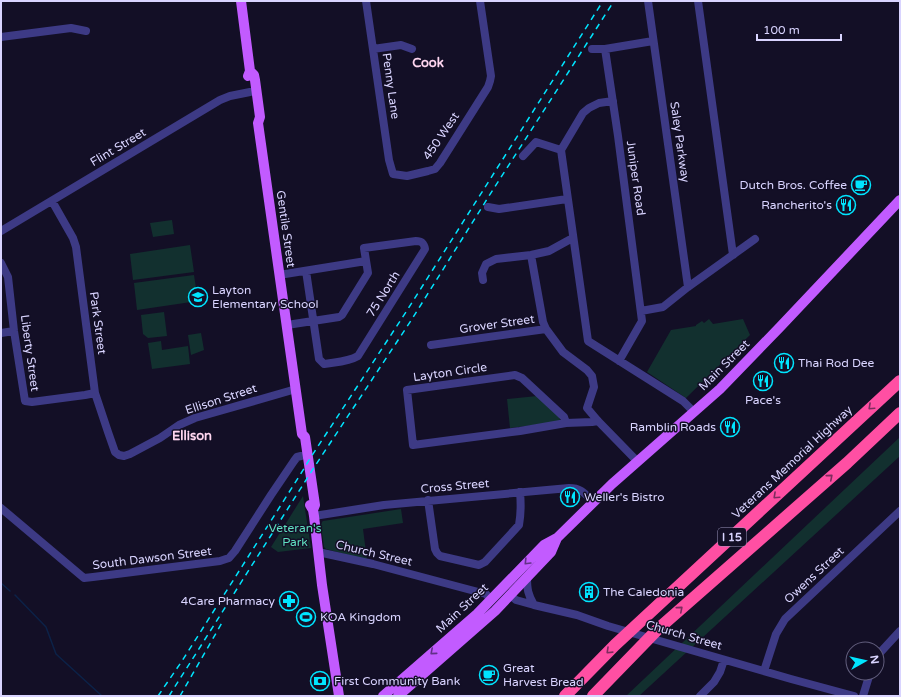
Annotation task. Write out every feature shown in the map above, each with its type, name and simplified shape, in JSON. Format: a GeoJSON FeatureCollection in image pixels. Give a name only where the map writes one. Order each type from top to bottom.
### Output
{"type":"FeatureCollection","features":[{"type":"Feature","properties":{"kind":"highway","name":"Veterans Memorial Highway"},"geometry":{"type":"LineString","coordinates":[[565,696],[615,645],[900,381]]}},
{"type":"Feature","properties":{"kind":"highway","name":"I 15"},"geometry":{"type":"LineString","coordinates":[[593,696],[658,629],[847,463],[900,413]]}},
{"type":"Feature","properties":{"kind":"main road","name":"Gentile Street"},"geometry":{"type":"LineString","coordinates":[[241,1],[251,71],[252,89],[250,92],[254,120],[258,122]]}},
{"type":"Feature","properties":{"kind":"main road","name":"Gentile Street"},"geometry":{"type":"LineString","coordinates":[[251,71],[254,75],[260,117],[258,122],[302,434],[305,437],[315,504],[314,513],[318,552],[339,696]]}},
{"type":"Feature","properties":{"kind":"main road","name":"Main Street"},"geometry":{"type":"LineString","coordinates":[[383,696],[477,614],[544,545],[557,538],[612,484],[720,389],[900,200]]}},
{"type":"Feature","properties":{"kind":"main road","name":"Gentile Street"},"geometry":{"type":"LineString","coordinates":[[302,434],[298,438],[310,506],[314,513]]}},
{"type":"Feature","properties":{"kind":"main road","name":"Main Street"},"geometry":{"type":"LineString","coordinates":[[398,696],[495,611],[551,552],[557,538]]}},
{"type":"Feature","properties":{"kind":"main road"},"geometry":{"type":"LineString","coordinates":[[470,633],[476,620],[492,606],[493,602],[491,600]]}},
{"type":"Feature","properties":{"kind":"street","name":"Penny Lane"},"geometry":{"type":"LineString","coordinates":[[366,1],[389,160],[393,174]]}},
{"type":"Feature","properties":{"kind":"street","name":"450 West"},"geometry":{"type":"LineString","coordinates":[[393,174],[407,176],[435,169],[440,164],[488,87],[490,76],[480,1]]}},
{"type":"Feature","properties":{"kind":"street","name":"Saley Parkway"},"geometry":{"type":"LineString","coordinates":[[648,1],[688,287]]}},
{"type":"Feature","properties":{"kind":"street"},"geometry":{"type":"LineString","coordinates":[[698,1],[733,255]]}},
{"type":"Feature","properties":{"kind":"street"},"geometry":{"type":"LineString","coordinates":[[1,37],[70,28],[86,31]]}},
{"type":"Feature","properties":{"kind":"street"},"geometry":{"type":"LineString","coordinates":[[592,48],[605,49],[654,41]]}},
{"type":"Feature","properties":{"kind":"street"},"geometry":{"type":"LineString","coordinates":[[374,49],[401,46],[412,49]]}},
{"type":"Feature","properties":{"kind":"street","name":"Juniper Road"},"geometry":{"type":"LineString","coordinates":[[605,49],[642,321],[619,360]]}},
{"type":"Feature","properties":{"kind":"street","name":"Flint Street"},"geometry":{"type":"LineString","coordinates":[[1,231],[220,100],[230,96],[250,92]]}},
{"type":"Feature","properties":{"kind":"street"},"geometry":{"type":"LineString","coordinates":[[613,101],[599,103],[583,113],[561,150],[588,341],[683,401],[694,412]]}},
{"type":"Feature","properties":{"kind":"street"},"geometry":{"type":"LineString","coordinates":[[523,156],[536,142],[561,150]]}},
{"type":"Feature","properties":{"kind":"street"},"geometry":{"type":"LineString","coordinates":[[488,207],[499,209],[567,199]]}},
{"type":"Feature","properties":{"kind":"street","name":"Park Street"},"geometry":{"type":"LineString","coordinates":[[52,201],[73,238],[76,248],[95,393],[115,452]]}},
{"type":"Feature","properties":{"kind":"street"},"geometry":{"type":"LineString","coordinates":[[483,280],[482,273],[486,264],[496,259],[531,255],[549,251],[573,239]]}},
{"type":"Feature","properties":{"kind":"street"},"geometry":{"type":"LineString","coordinates":[[641,310],[663,307],[688,287],[755,239]]}},
{"type":"Feature","properties":{"kind":"street","name":"75 North"},"geometry":{"type":"LineString","coordinates":[[314,322],[319,359],[322,363],[324,364],[348,360],[358,356],[426,249],[422,241],[364,248],[366,261]]}},
{"type":"Feature","properties":{"kind":"street"},"geometry":{"type":"LineString","coordinates":[[531,255],[543,322],[546,329]]}},
{"type":"Feature","properties":{"kind":"street"},"geometry":{"type":"LineString","coordinates":[[279,275],[366,261],[368,273],[342,315],[339,317],[287,326]]}},
{"type":"Feature","properties":{"kind":"street","name":"Liberty Street"},"geometry":{"type":"LineString","coordinates":[[1,263],[8,277],[14,331],[25,401],[32,402],[95,393]]}},
{"type":"Feature","properties":{"kind":"street"},"geometry":{"type":"LineString","coordinates":[[306,271],[314,322]]}},
{"type":"Feature","properties":{"kind":"street","name":"Grover Street"},"geometry":{"type":"LineString","coordinates":[[431,344],[546,329],[563,352],[587,370],[592,376],[594,387],[587,408],[598,421]]}},
{"type":"Feature","properties":{"kind":"street"},"geometry":{"type":"LineString","coordinates":[[1,333],[14,331]]}},
{"type":"Feature","properties":{"kind":"street","name":"Layton Circle"},"geometry":{"type":"LineString","coordinates":[[566,423],[564,417],[522,378],[515,375],[407,390],[413,445],[520,431],[566,423],[598,421]]}},
{"type":"Feature","properties":{"kind":"street","name":"Ellison Street"},"geometry":{"type":"LineString","coordinates":[[115,452],[124,456],[130,454],[195,418],[296,389]]}},
{"type":"Feature","properties":{"kind":"street"},"geometry":{"type":"LineString","coordinates":[[598,421],[638,462]]}},
{"type":"Feature","properties":{"kind":"street","name":"South Dawson Street"},"geometry":{"type":"LineString","coordinates":[[1,508],[84,578],[220,561],[229,558],[235,551],[294,461],[301,456]]}},
{"type":"Feature","properties":{"kind":"street","name":"Cross Street"},"geometry":{"type":"LineString","coordinates":[[314,513],[428,500],[569,488],[576,488],[582,491],[593,502]]}},
{"type":"Feature","properties":{"kind":"street"},"geometry":{"type":"LineString","coordinates":[[428,500],[435,549],[437,553],[440,556],[479,565],[485,562],[519,525],[521,517],[520,492]]}},
{"type":"Feature","properties":{"kind":"street","name":"Owens Street"},"geometry":{"type":"LineString","coordinates":[[764,671],[776,634],[785,619],[900,511]]}},
{"type":"Feature","properties":{"kind":"street","name":"Church Street"},"geometry":{"type":"LineString","coordinates":[[318,552],[373,564],[486,594],[491,600]]}},
{"type":"Feature","properties":{"kind":"street"},"geometry":{"type":"LineString","coordinates":[[527,577],[529,598],[534,605]]}},
{"type":"Feature","properties":{"kind":"street","name":"Church Street"},"geometry":{"type":"LineString","coordinates":[[510,595],[516,600],[577,616],[724,660],[854,696]]}},
{"type":"Feature","properties":{"kind":"street"},"geometry":{"type":"LineString","coordinates":[[885,647],[900,631]]}},
{"type":"Feature","properties":{"kind":"street"},"geometry":{"type":"LineString","coordinates":[[700,696],[714,682],[720,672],[724,660]]}},
{"type":"Feature","properties":{"kind":"street"},"geometry":{"type":"LineString","coordinates":[[863,696],[868,681]]}},
{"type":"Feature","properties":{"kind":"green space"},"geometry":{"type":"Polygon","coordinates":[[[172,220],[174,234],[153,237],[150,223],[172,220]]]}},
{"type":"Feature","properties":{"kind":"green space"},"geometry":{"type":"Polygon","coordinates":[[[190,245],[194,272],[133,280],[130,254],[190,245]]]}},
{"type":"Feature","properties":{"kind":"green space"},"geometry":{"type":"Polygon","coordinates":[[[194,275],[198,301],[137,310],[134,283],[194,275]]]}},
{"type":"Feature","properties":{"kind":"green space"},"geometry":{"type":"Polygon","coordinates":[[[164,312],[167,336],[148,338],[143,334],[141,315],[164,312]]]}},
{"type":"Feature","properties":{"kind":"green space"},"geometry":{"type":"Polygon","coordinates":[[[709,319],[713,324],[743,319],[750,335],[686,398],[647,372],[671,330],[696,326],[702,321],[704,323],[709,319]]]}},
{"type":"Feature","properties":{"kind":"green space"},"geometry":{"type":"Polygon","coordinates":[[[201,333],[204,350],[191,355],[188,335],[201,333]]]}},
{"type":"Feature","properties":{"kind":"green space"},"geometry":{"type":"Polygon","coordinates":[[[161,341],[162,350],[188,346],[190,364],[152,369],[148,343],[161,341]]]}},
{"type":"Feature","properties":{"kind":"green space"},"geometry":{"type":"Polygon","coordinates":[[[537,396],[559,417],[559,422],[510,428],[507,399],[537,396]]]}},
{"type":"Feature","properties":{"kind":"green space"},"geometry":{"type":"Polygon","coordinates":[[[900,437],[900,456],[639,696],[626,696],[900,437]]]}},
{"type":"Feature","properties":{"kind":"green space","name":"Veteran's Park"},"geometry":{"type":"Polygon","coordinates":[[[303,496],[311,548],[278,552],[271,547],[303,496]]]}},
{"type":"Feature","properties":{"kind":"green space"},"geometry":{"type":"Polygon","coordinates":[[[401,509],[403,523],[363,529],[367,560],[326,549],[324,547],[321,526],[323,521],[401,509]]]}},
{"type":"Feature","properties":{"kind":"waterway"},"geometry":{"type":"LineString","coordinates":[[1,583],[10,591]]}},
{"type":"Feature","properties":{"kind":"waterway"},"geometry":{"type":"LineString","coordinates":[[15,595],[46,627],[56,654],[102,696]]}},
{"type":"Feature","properties":{"kind":"railway"},"geometry":{"type":"LineString","coordinates":[[158,696],[406,312],[603,1]]}},
{"type":"Feature","properties":{"kind":"railway"},"geometry":{"type":"LineString","coordinates":[[169,696],[313,469],[412,319],[614,1]]}},
{"type":"Feature","properties":{"kind":"railway"},"geometry":{"type":"LineString","coordinates":[[180,696],[223,621]]}},
{"type":"Feature","properties":{"kind":"place","name":"Dutch Bros. Coffee"},"geometry":{"type":"Point","coordinates":[861,185]}},
{"type":"Feature","properties":{"kind":"place","name":"Rancherito's"},"geometry":{"type":"Point","coordinates":[846,205]}},
{"type":"Feature","properties":{"kind":"place","name":"Layton Elementary School"},"geometry":{"type":"Point","coordinates":[198,297]}},
{"type":"Feature","properties":{"kind":"place","name":"Thai Rod Dee"},"geometry":{"type":"Point","coordinates":[784,363]}},
{"type":"Feature","properties":{"kind":"place","name":"Pace's"},"geometry":{"type":"Point","coordinates":[763,381]}},
{"type":"Feature","properties":{"kind":"place","name":"Ramblin Roads"},"geometry":{"type":"Point","coordinates":[730,427]}},
{"type":"Feature","properties":{"kind":"place","name":"Weller's Bistro"},"geometry":{"type":"Point","coordinates":[570,497]}},
{"type":"Feature","properties":{"kind":"place","name":"The Caledonia"},"geometry":{"type":"Point","coordinates":[589,592]}},
{"type":"Feature","properties":{"kind":"place","name":"4Care Pharmacy"},"geometry":{"type":"Point","coordinates":[289,601]}},
{"type":"Feature","properties":{"kind":"place","name":"KOA Kingdom"},"geometry":{"type":"Point","coordinates":[306,617]}},
{"type":"Feature","properties":{"kind":"place","name":"Great Harvest Bread"},"geometry":{"type":"Point","coordinates":[489,675]}},
{"type":"Feature","properties":{"kind":"place","name":"First Community Bank"},"geometry":{"type":"Point","coordinates":[320,681]}},
{"type":"Feature","properties":{"kind":"district","name":"Cook"},"geometry":{"type":"Point","coordinates":[428,63]}},
{"type":"Feature","properties":{"kind":"district","name":"Ellison"},"geometry":{"type":"Point","coordinates":[192,436]}}]}
